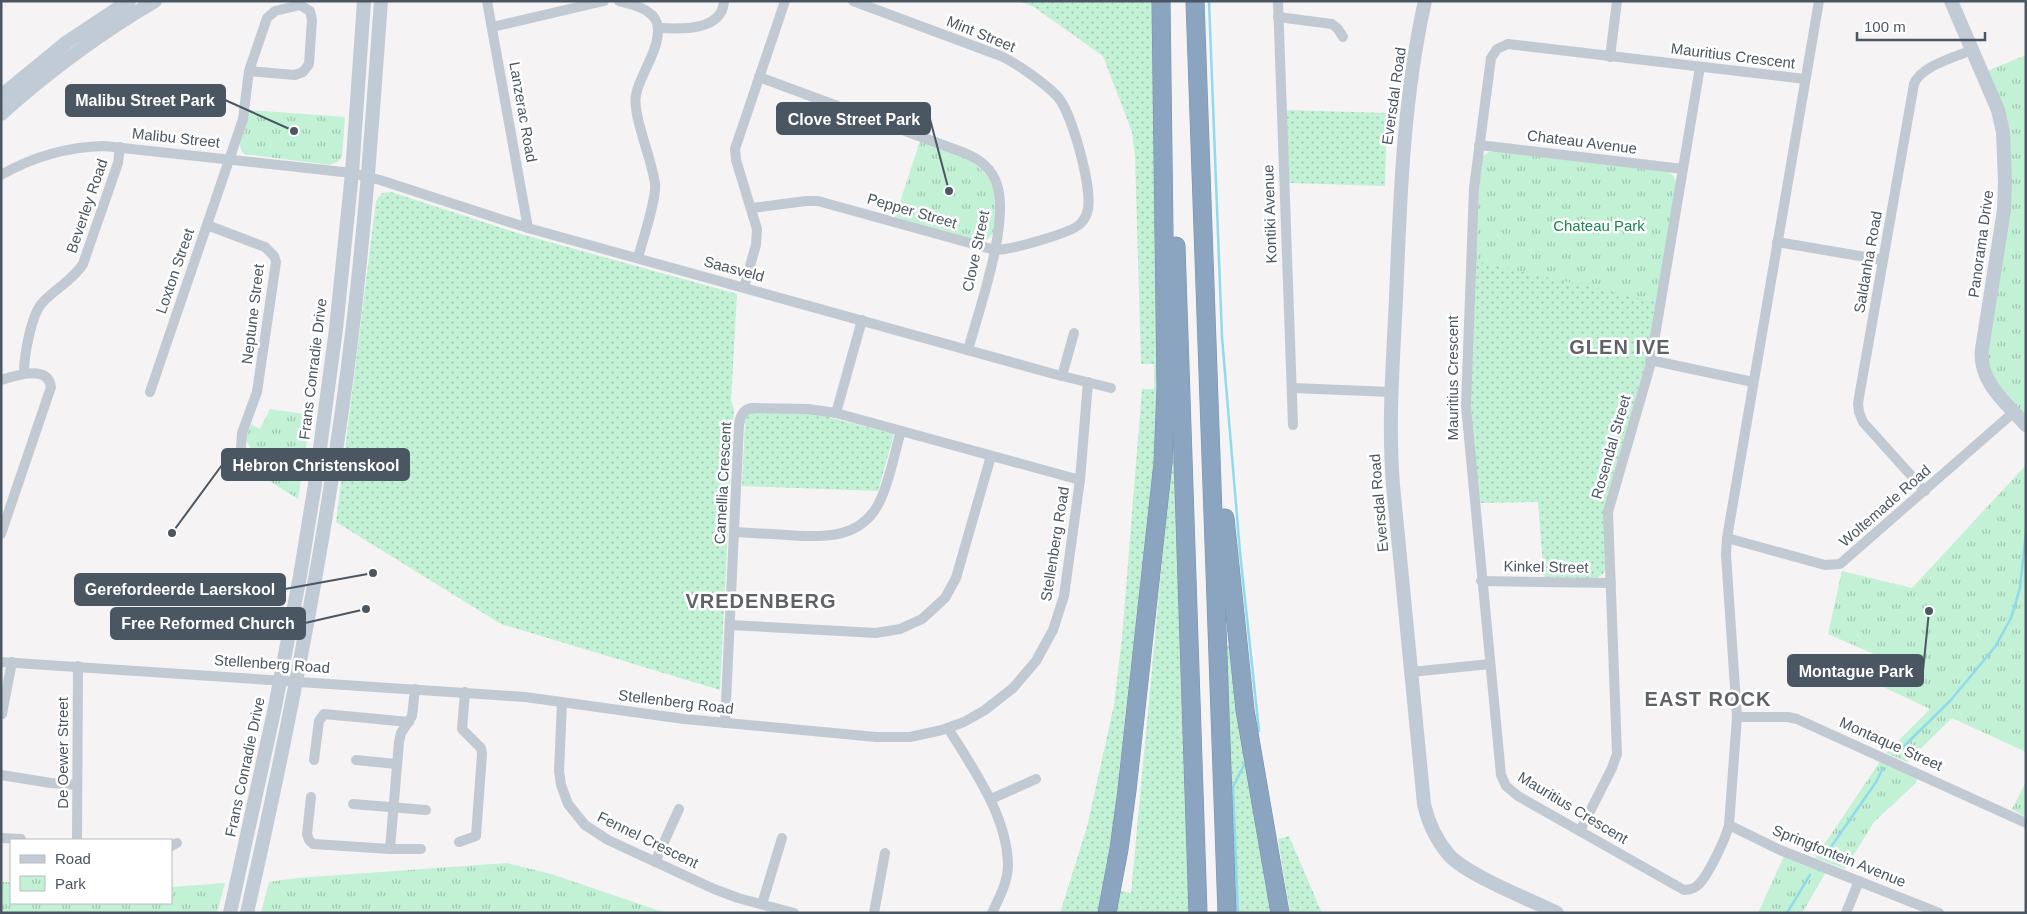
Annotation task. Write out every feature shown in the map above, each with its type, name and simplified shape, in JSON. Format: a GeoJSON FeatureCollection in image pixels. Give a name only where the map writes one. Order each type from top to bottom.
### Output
{"type":"FeatureCollection","features":[{"type":"Feature","properties":{"kind":"highway"},"geometry":{"type":"LineString","coordinates":[[1107,913],[1119,849],[1127,790],[1164,447],[1166,388],[1161,1]]}},
{"type":"Feature","properties":{"kind":"highway"},"geometry":{"type":"LineString","coordinates":[[1168,1],[1198,913]]}},
{"type":"Feature","properties":{"kind":"highway"},"geometry":{"type":"LineString","coordinates":[[1195,1],[1227,913]]}},
{"type":"Feature","properties":{"kind":"highway"},"geometry":{"type":"LineString","coordinates":[[1208,351],[1245,710],[1280,913]]}},
{"type":"Feature","properties":{"kind":"street"},"geometry":{"type":"LineString","coordinates":[[1,96],[67,42],[129,1]]}},
{"type":"Feature","properties":{"kind":"street"},"geometry":{"type":"LineString","coordinates":[[1,114],[74,53],[155,1]]}},
{"type":"Feature","properties":{"kind":"street","name":"Frans Conradie Drive"},"geometry":{"type":"LineString","coordinates":[[231,908],[261,777],[300,576],[327,399],[352,173],[364,1]]}},
{"type":"Feature","properties":{"kind":"street"},"geometry":{"type":"LineString","coordinates":[[248,907],[296,681],[331,477],[353,326],[369,177],[381,1]]}},
{"type":"Feature","properties":{"kind":"street","name":"Lanzerac Road"},"geometry":{"type":"LineString","coordinates":[[487,1],[528,228]]}},
{"type":"Feature","properties":{"kind":"street"},"geometry":{"type":"LineString","coordinates":[[492,27],[604,1]]}},
{"type":"Feature","properties":{"kind":"street"},"geometry":{"type":"LineString","coordinates":[[619,1],[646,6],[658,28],[656,41],[636,98],[656,186],[638,258]]}},
{"type":"Feature","properties":{"kind":"street"},"geometry":{"type":"LineString","coordinates":[[744,287],[757,240],[757,224],[737,164],[736,149],[785,1]]}},
{"type":"Feature","properties":{"kind":"street","name":"Mint Street"},"geometry":{"type":"LineString","coordinates":[[853,1],[1001,56],[1013,62],[1057,96],[1075,134],[1082,156],[1088,205],[1086,216]]}},
{"type":"Feature","properties":{"kind":"street","name":"Kontiki Avenue"},"geometry":{"type":"LineString","coordinates":[[1278,1],[1294,426]]}},
{"type":"Feature","properties":{"kind":"street","name":"Eversdal Road"},"geometry":{"type":"LineString","coordinates":[[1423,1],[1402,160],[1392,392],[1391,463],[1424,804],[1431,827],[1450,856],[1485,878],[1557,913]]}},
{"type":"Feature","properties":{"kind":"street"},"geometry":{"type":"LineString","coordinates":[[1610,56],[1617,1]]}},
{"type":"Feature","properties":{"kind":"street","name":"Mauritius Crescent"},"geometry":{"type":"LineString","coordinates":[[1805,79],[1508,44],[1496,48],[1491,58],[1479,144],[1473,208],[1466,406],[1500,769],[1503,780],[1514,793],[1677,887],[1687,890],[1695,888],[1701,883],[1724,842],[1729,825],[1737,717],[1726,556],[1727,538],[1819,1]]}},
{"type":"Feature","properties":{"kind":"street","name":"Panorama Drive"},"geometry":{"type":"LineString","coordinates":[[1951,1],[2001,120],[2006,182],[2003,218],[1981,360],[1988,382],[2026,425]]}},
{"type":"Feature","properties":{"kind":"street"},"geometry":{"type":"LineString","coordinates":[[658,28],[683,29],[700,26],[716,18],[723,8],[724,2]]}},
{"type":"Feature","properties":{"kind":"street","name":"Loxton Street"},"geometry":{"type":"LineString","coordinates":[[150,392],[243,119],[249,71],[268,16],[275,11],[297,5],[308,9],[312,13],[309,64],[306,70],[295,75],[249,71]]}},
{"type":"Feature","properties":{"kind":"street"},"geometry":{"type":"LineString","coordinates":[[1278,17],[1332,24],[1338,28],[1343,37]]}},
{"type":"Feature","properties":{"kind":"street","name":"Saldanha Road"},"geometry":{"type":"LineString","coordinates":[[1925,491],[1863,422],[1858,403],[1915,80],[1925,70],[1972,50]]}},
{"type":"Feature","properties":{"kind":"street","name":"Rosendal Street"},"geometry":{"type":"LineString","coordinates":[[1580,832],[1612,768],[1617,749],[1608,512],[1650,360],[1700,67]]}},
{"type":"Feature","properties":{"kind":"street","name":"Clove Street"},"geometry":{"type":"LineString","coordinates":[[759,77],[962,152],[982,163],[994,177],[1001,198],[1000,218],[995,250],[968,350]]}},
{"type":"Feature","properties":{"kind":"street","name":"Chateau Avenue"},"geometry":{"type":"LineString","coordinates":[[1479,144],[1683,169]]}},
{"type":"Feature","properties":{"kind":"street","name":"Malibu Street"},"geometry":{"type":"LineString","coordinates":[[1,175],[28,161],[57,152],[85,147],[120,147],[352,173]]}},
{"type":"Feature","properties":{"kind":"street","name":"Beverley Road"},"geometry":{"type":"LineString","coordinates":[[24,374],[24,362],[36,313],[42,302],[75,275],[83,264],[118,163],[120,147]]}},
{"type":"Feature","properties":{"kind":"street","name":"Saasveld"},"geometry":{"type":"LineString","coordinates":[[352,173],[528,228],[1111,388]]}},
{"type":"Feature","properties":{"kind":"street","name":"Pepper Street"},"geometry":{"type":"LineString","coordinates":[[752,208],[818,201],[995,250],[1013,248],[1066,232],[1076,227],[1086,216]]}},
{"type":"Feature","properties":{"kind":"street","name":"Neptune Street"},"geometry":{"type":"LineString","coordinates":[[207,225],[266,247],[274,256],[276,262],[257,392],[242,433],[241,448]]}},
{"type":"Feature","properties":{"kind":"street"},"geometry":{"type":"LineString","coordinates":[[1777,242],[1883,260]]}},
{"type":"Feature","properties":{"kind":"street"},"geometry":{"type":"LineString","coordinates":[[836,413],[862,320]]}},
{"type":"Feature","properties":{"kind":"street"},"geometry":{"type":"LineString","coordinates":[[1062,376],[1074,333]]}},
{"type":"Feature","properties":{"kind":"street"},"geometry":{"type":"LineString","coordinates":[[1650,360],[1753,382]]}},
{"type":"Feature","properties":{"kind":"street"},"geometry":{"type":"LineString","coordinates":[[1,380],[24,374],[46,376],[52,386],[1,534]]}},
{"type":"Feature","properties":{"kind":"street","name":"Stellenberg Road"},"geometry":{"type":"LineString","coordinates":[[6,662],[464,692],[525,697],[725,723],[887,738],[921,735],[948,728],[974,716],[1004,696],[1029,670],[1048,640],[1064,596],[1080,480],[1088,382]]}},
{"type":"Feature","properties":{"kind":"street"},"geometry":{"type":"LineString","coordinates":[[1292,388],[1392,392]]}},
{"type":"Feature","properties":{"kind":"street","name":"Camellia Crescent"},"geometry":{"type":"LineString","coordinates":[[725,723],[740,425],[744,411],[752,408],[808,409],[836,413],[1080,480]]}},
{"type":"Feature","properties":{"kind":"street","name":"Woltemade Road"},"geometry":{"type":"LineString","coordinates":[[1727,538],[1825,564],[1836,565],[1847,559],[2014,412]]}},
{"type":"Feature","properties":{"kind":"street"},"geometry":{"type":"LineString","coordinates":[[735,532],[822,537],[838,535],[855,528],[873,513],[880,501],[901,430]]}},
{"type":"Feature","properties":{"kind":"street"},"geometry":{"type":"LineString","coordinates":[[730,625],[876,633],[900,629],[922,619],[945,598],[956,578],[991,456]]}},
{"type":"Feature","properties":{"kind":"street","name":"Kinkel Street"},"geometry":{"type":"LineString","coordinates":[[1481,581],[1611,583]]}},
{"type":"Feature","properties":{"kind":"street"},"geometry":{"type":"LineString","coordinates":[[2,714],[6,662]]}},
{"type":"Feature","properties":{"kind":"street"},"geometry":{"type":"LineString","coordinates":[[1411,672],[1490,664]]}},
{"type":"Feature","properties":{"kind":"street","name":"De Oewer Street"},"geometry":{"type":"LineString","coordinates":[[77,839],[78,666]]}},
{"type":"Feature","properties":{"kind":"street"},"geometry":{"type":"LineString","coordinates":[[390,849],[400,735],[409,722],[414,709],[415,689]]}},
{"type":"Feature","properties":{"kind":"street"},"geometry":{"type":"LineString","coordinates":[[459,842],[476,836],[482,754],[482,748],[462,729],[464,692]]}},
{"type":"Feature","properties":{"kind":"street","name":"Fennel Crescent"},"geometry":{"type":"LineString","coordinates":[[562,703],[559,771],[562,790],[568,804],[580,821],[593,831],[726,894],[794,913]]}},
{"type":"Feature","properties":{"kind":"street"},"geometry":{"type":"LineString","coordinates":[[314,760],[318,721],[324,714],[409,722]]}},
{"type":"Feature","properties":{"kind":"street","name":"Montaque Street"},"geometry":{"type":"LineString","coordinates":[[1737,717],[1788,717],[1796,719],[1999,809],[2026,823]]}},
{"type":"Feature","properties":{"kind":"street"},"geometry":{"type":"LineString","coordinates":[[948,728],[991,800],[1002,833],[1008,866],[1003,890],[992,913]]}},
{"type":"Feature","properties":{"kind":"street"},"geometry":{"type":"LineString","coordinates":[[356,760],[396,764]]}},
{"type":"Feature","properties":{"kind":"street"},"geometry":{"type":"LineString","coordinates":[[1,774],[51,783],[77,784]]}},
{"type":"Feature","properties":{"kind":"street"},"geometry":{"type":"LineString","coordinates":[[991,800],[1036,778]]}},
{"type":"Feature","properties":{"kind":"street"},"geometry":{"type":"LineString","coordinates":[[311,797],[307,834],[311,843],[390,849],[420,849]]}},
{"type":"Feature","properties":{"kind":"street"},"geometry":{"type":"LineString","coordinates":[[353,804],[426,810]]}},
{"type":"Feature","properties":{"kind":"street"},"geometry":{"type":"LineString","coordinates":[[655,862],[679,809]]}},
{"type":"Feature","properties":{"kind":"street","name":"Springfontein Avenue"},"geometry":{"type":"LineString","coordinates":[[1729,825],[1780,850],[1939,913]]}},
{"type":"Feature","properties":{"kind":"street"},"geometry":{"type":"LineString","coordinates":[[1,838],[21,839]]}},
{"type":"Feature","properties":{"kind":"street"},"geometry":{"type":"LineString","coordinates":[[762,904],[782,838]]}},
{"type":"Feature","properties":{"kind":"street"},"geometry":{"type":"LineString","coordinates":[[874,913],[885,853]]}},
{"type":"Feature","properties":{"kind":"street"},"geometry":{"type":"LineString","coordinates":[[1846,913],[1859,881]]}},
{"type":"Feature","properties":{"kind":"green space"},"geometry":{"type":"Polygon","coordinates":[[[1019,1],[1153,1],[1159,428],[1122,790],[1101,913],[1060,913],[1087,827],[1114,705],[1122,638],[1142,389],[1154,389],[1154,364],[1141,364],[1135,156],[1132,132],[1103,56],[1034,7],[1019,1]]]}},
{"type":"Feature","properties":{"kind":"green space"},"geometry":{"type":"Polygon","coordinates":[[[2026,55],[2026,417],[1995,381],[1987,357],[2009,218],[1987,71],[2026,55]]]}},
{"type":"Feature","properties":{"kind":"green space"},"geometry":{"type":"Polygon","coordinates":[[[249,110],[345,117],[342,157],[337,162],[329,165],[244,154],[241,150],[240,139],[249,110]]]}},
{"type":"Feature","properties":{"kind":"green space"},"geometry":{"type":"Polygon","coordinates":[[[1286,110],[1387,113],[1385,186],[1288,183],[1286,110]]]}},
{"type":"Feature","properties":{"kind":"green space"},"geometry":{"type":"Polygon","coordinates":[[[920,141],[962,157],[984,172],[991,183],[995,197],[995,227],[988,239],[980,241],[895,217],[920,141]]]}},
{"type":"Feature","properties":{"kind":"green space","name":"Chateau Park"},"geometry":{"type":"Polygon","coordinates":[[[1492,151],[1667,172],[1673,175],[1676,185],[1656,302],[1476,261],[1480,163],[1483,156],[1492,151]]]}},
{"type":"Feature","properties":{"kind":"green space"},"geometry":{"type":"Polygon","coordinates":[[[1489,152],[1670,173],[1676,181],[1645,365],[1605,506],[1606,568],[1603,574],[1596,578],[1544,577],[1538,502],[1478,503],[1470,395],[1480,163],[1483,156],[1489,152]]]}},
{"type":"Feature","properties":{"kind":"green space"},"geometry":{"type":"Polygon","coordinates":[[[391,192],[517,233],[737,294],[731,401],[734,409],[720,690],[501,624],[336,522],[376,201],[382,193],[391,192]]]}},
{"type":"Feature","properties":{"kind":"green space"},"geometry":{"type":"Polygon","coordinates":[[[270,409],[311,415],[298,499],[237,461],[249,453],[250,447],[245,438],[251,424],[260,429],[270,409]]]}},
{"type":"Feature","properties":{"kind":"green space"},"geometry":{"type":"Polygon","coordinates":[[[751,412],[816,414],[894,434],[878,491],[742,486],[745,421],[751,412]]]}},
{"type":"Feature","properties":{"kind":"green space"},"geometry":{"type":"Polygon","coordinates":[[[1170,457],[1174,457],[1191,913],[1111,913],[1116,890],[1131,893],[1170,457]]]}},
{"type":"Feature","properties":{"kind":"green space"},"geometry":{"type":"Polygon","coordinates":[[[2026,465],[2026,752],[1952,718],[1907,762],[1886,753],[1930,709],[1864,678],[1874,654],[1828,634],[1842,571],[1912,588],[2026,465]]]}},
{"type":"Feature","properties":{"kind":"green space"},"geometry":{"type":"Polygon","coordinates":[[[1224,645],[1231,645],[1274,913],[1235,913],[1224,645]]]}},
{"type":"Feature","properties":{"kind":"green space"},"geometry":{"type":"Polygon","coordinates":[[[1881,760],[1918,777],[1916,783],[1874,822],[1845,869],[1815,858],[1881,760]]]}},
{"type":"Feature","properties":{"kind":"green space"},"geometry":{"type":"Polygon","coordinates":[[[2026,782],[2026,817],[2012,809],[2026,782]]]}},
{"type":"Feature","properties":{"kind":"green space"},"geometry":{"type":"Polygon","coordinates":[[[1289,836],[1322,913],[1290,913],[1278,839],[1289,836]]]}},
{"type":"Feature","properties":{"kind":"green space"},"geometry":{"type":"Polygon","coordinates":[[[1784,856],[1826,872],[1802,913],[1758,913],[1784,856]]]}},
{"type":"Feature","properties":{"kind":"green space"},"geometry":{"type":"Polygon","coordinates":[[[507,863],[551,874],[666,913],[261,913],[269,882],[297,878],[507,863]]]}},
{"type":"Feature","properties":{"kind":"green space"},"geometry":{"type":"Polygon","coordinates":[[[1,882],[10,882],[10,904],[172,904],[172,887],[225,883],[217,913],[1,913],[1,882]]]}},
{"type":"Feature","properties":{"kind":"waterway"},"geometry":{"type":"LineString","coordinates":[[1209,1],[1222,337],[1240,552],[1259,731]]}},
{"type":"Feature","properties":{"kind":"waterway"},"geometry":{"type":"LineString","coordinates":[[1899,751],[1950,701],[1995,647],[2011,618],[2020,588],[2026,531]]}},
{"type":"Feature","properties":{"kind":"waterway"},"geometry":{"type":"LineString","coordinates":[[1238,913],[1233,787],[1244,765]]}},
{"type":"Feature","properties":{"kind":"waterway"},"geometry":{"type":"LineString","coordinates":[[1824,857],[1876,782],[1883,768]]}},
{"type":"Feature","properties":{"kind":"waterway"},"geometry":{"type":"LineString","coordinates":[[1787,913],[1810,875]]}},
{"type":"Feature","properties":{"kind":"place","name":"Malibu Street Park"},"geometry":{"type":"Point","coordinates":[294,131]}},
{"type":"Feature","properties":{"kind":"place","name":"Clove Street Park"},"geometry":{"type":"Point","coordinates":[949,191]}},
{"type":"Feature","properties":{"kind":"place","name":"Hebron Christenskool"},"geometry":{"type":"Point","coordinates":[172,533]}},
{"type":"Feature","properties":{"kind":"place","name":"Gerefordeerde Laerskool"},"geometry":{"type":"Point","coordinates":[373,573]}},
{"type":"Feature","properties":{"kind":"place","name":"Free Reformed Church"},"geometry":{"type":"Point","coordinates":[366,609]}},
{"type":"Feature","properties":{"kind":"place","name":"Montague Park"},"geometry":{"type":"Point","coordinates":[1929,611]}},
{"type":"Feature","properties":{"kind":"district","name":"GLEN IVE"},"geometry":{"type":"Point","coordinates":[1620,347]}},
{"type":"Feature","properties":{"kind":"district","name":"VREDENBERG"},"geometry":{"type":"Point","coordinates":[761,601]}},
{"type":"Feature","properties":{"kind":"district","name":"EAST ROCK"},"geometry":{"type":"Point","coordinates":[1708,699]}}]}
